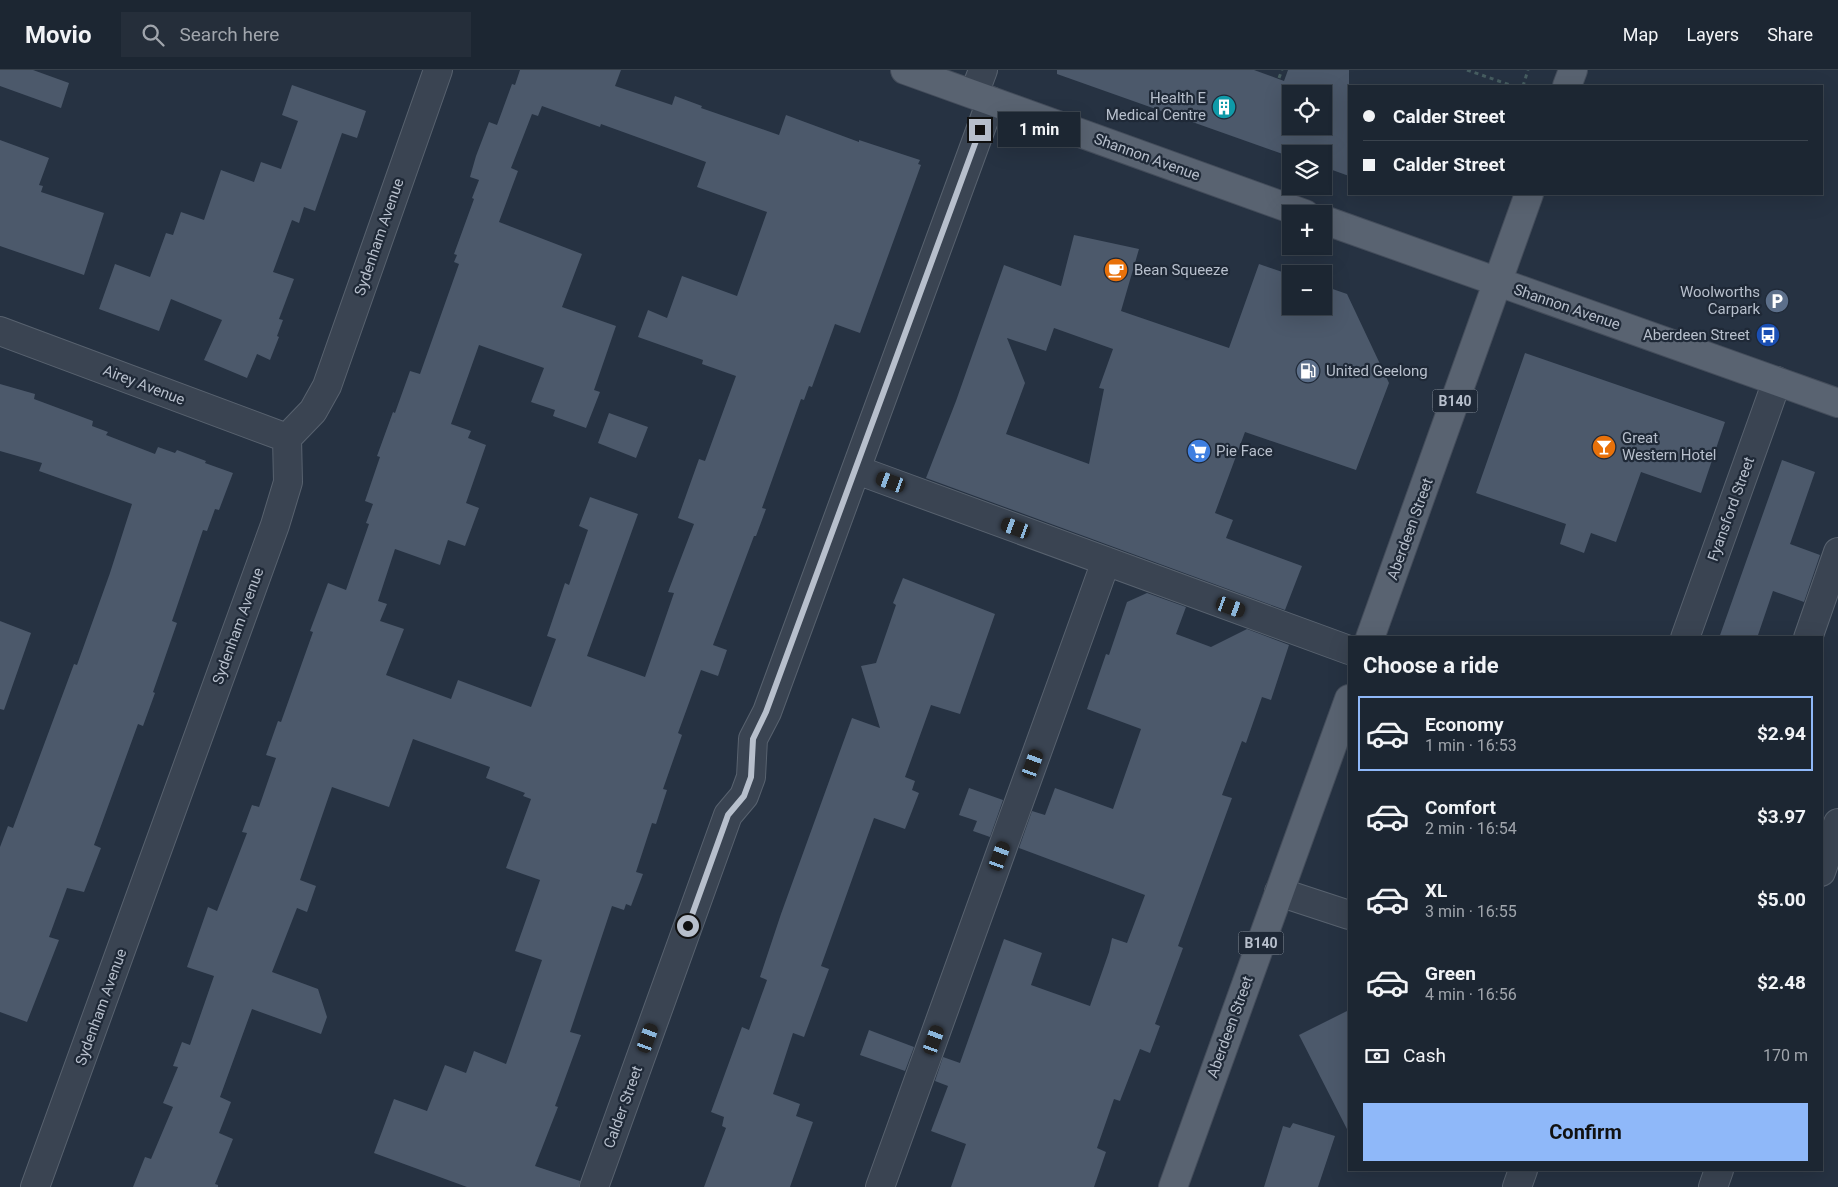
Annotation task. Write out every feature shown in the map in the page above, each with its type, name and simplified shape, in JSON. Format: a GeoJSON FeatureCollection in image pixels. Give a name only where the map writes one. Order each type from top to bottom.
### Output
{"type":"FeatureCollection","features":[{"type":"Feature","properties":{"kind":"main road","name":"Shannon Avenue"},"geometry":{"type":"LineString","coordinates":[[905,70],[983,89],[1282,205]]}},
{"type":"Feature","properties":{"kind":"main road"},"geometry":{"type":"LineString","coordinates":[[1567,85],[1573,70]]}},
{"type":"Feature","properties":{"kind":"main road","name":"Aberdeen Street"},"geometry":{"type":"LineString","coordinates":[[1371,636],[1530,195]]}},
{"type":"Feature","properties":{"kind":"main road","name":"Shannon Avenue"},"geometry":{"type":"LineString","coordinates":[[1332,223],[1838,403]]}},
{"type":"Feature","properties":{"kind":"main road","name":"Aberdeen Street"},"geometry":{"type":"LineString","coordinates":[[1173,1187],[1348,701]]}},
{"type":"Feature","properties":{"kind":"street","name":"Sydenham Avenue"},"geometry":{"type":"LineString","coordinates":[[35,1187],[275,525],[288,482],[287,438],[313,411],[327,386],[438,70]]}},
{"type":"Feature","properties":{"kind":"street","name":"Calder Street"},"geometry":{"type":"LineString","coordinates":[[594,1187],[728,815],[744,796],[751,777],[753,739],[766,712],[857,470],[983,89]]}},
{"type":"Feature","properties":{"kind":"street","name":"Airey Avenue"},"geometry":{"type":"LineString","coordinates":[[0,331],[287,438]]}},
{"type":"Feature","properties":{"kind":"street","name":"Fyansford Street"},"geometry":{"type":"LineString","coordinates":[[1686,636],[1777,381]]}},
{"type":"Feature","properties":{"kind":"street"},"geometry":{"type":"LineString","coordinates":[[857,470],[1348,650]]}},
{"type":"Feature","properties":{"kind":"street"},"geometry":{"type":"LineString","coordinates":[[1809,636],[1838,552]]}},
{"type":"Feature","properties":{"kind":"street"},"geometry":{"type":"LineString","coordinates":[[880,1187],[1106,561]]}},
{"type":"Feature","properties":{"kind":"street"},"geometry":{"type":"LineString","coordinates":[[1823,866],[1838,823]]}},
{"type":"Feature","properties":{"kind":"street"},"geometry":{"type":"LineString","coordinates":[[1279,892],[1348,915]]}},
{"type":"Feature","properties":{"kind":"street"},"geometry":{"type":"LineString","coordinates":[[1517,1187],[1523,1171]]}},
{"type":"Feature","properties":{"kind":"street"},"geometry":{"type":"LineString","coordinates":[[1713,1187],[1719,1171]]}},
{"type":"Feature","properties":{"kind":"path"},"geometry":{"type":"LineString","coordinates":[[1279,78],[1282,70]]}},
{"type":"Feature","properties":{"kind":"path"},"geometry":{"type":"LineString","coordinates":[[1467,70],[1510,85]]}},
{"type":"Feature","properties":{"kind":"path"},"geometry":{"type":"LineString","coordinates":[[1522,85],[1528,70]]}},
{"type":"Feature","properties":{"kind":"building"},"geometry":{"type":"Polygon","coordinates":[[[0,70],[33,70],[69,83],[61,108],[0,86],[0,70]]]}},
{"type":"Feature","properties":{"kind":"building"},"geometry":{"type":"Polygon","coordinates":[[[520,70],[621,70],[615,86],[672,105],[675,96],[702,106],[701,108],[779,135],[786,115],[859,142],[859,140],[920,160],[918,164],[921,165],[860,333],[835,324],[812,387],[809,386],[804,400],[801,399],[762,508],[766,509],[713,645],[727,650],[718,676],[701,670],[678,733],[682,735],[663,789],[667,790],[656,824],[652,823],[636,872],[643,874],[631,906],[626,904],[624,910],[612,906],[570,1032],[581,1035],[555,1106],[558,1107],[535,1166],[580,1181],[579,1187],[467,1187],[374,1153],[394,1099],[427,1111],[445,1065],[466,1073],[474,1051],[506,1064],[542,960],[515,951],[540,880],[506,868],[531,799],[523,796],[525,793],[486,778],[490,767],[413,739],[389,807],[332,787],[300,880],[316,886],[307,912],[297,908],[272,972],[318,989],[327,1017],[321,1034],[252,1009],[220,1097],[231,1102],[219,1133],[233,1139],[215,1184],[218,1187],[133,1187],[145,1157],[151,1159],[173,1107],[163,1103],[178,1067],[173,1066],[182,1042],[190,1045],[214,976],[187,967],[208,907],[217,911],[247,833],[242,832],[252,805],[259,807],[276,758],[266,755],[278,721],[281,722],[313,632],[310,631],[328,583],[346,590],[369,524],[366,523],[373,504],[365,501],[380,457],[377,456],[410,371],[420,374],[459,264],[454,262],[457,255],[454,254],[479,180],[470,177],[476,156],[489,122],[497,125],[512,84],[515,85],[520,70]],[[542,106],[538,116],[532,114],[511,168],[518,171],[499,222],[582,254],[562,307],[616,326],[594,390],[600,392],[586,428],[553,416],[555,410],[531,402],[544,368],[479,345],[451,424],[471,431],[468,438],[486,445],[466,503],[479,508],[465,546],[448,540],[440,565],[395,549],[378,601],[387,604],[380,621],[404,629],[386,675],[451,699],[458,680],[531,707],[556,639],[547,636],[565,583],[569,585],[588,530],[579,526],[590,497],[638,514],[587,656],[645,677],[674,593],[668,592],[694,524],[678,518],[699,459],[705,461],[736,376],[702,364],[703,360],[638,337],[648,310],[667,318],[682,276],[737,296],[767,212],[697,187],[706,162],[601,124],[600,127],[542,106]]]}},
{"type":"Feature","properties":{"kind":"building"},"geometry":{"type":"Polygon","coordinates":[[[1057,70],[1254,70],[1284,81],[1288,70],[1349,70],[1348,176],[1332,170],[1332,145],[1282,145],[1282,154],[1057,74],[1057,70]]]}},
{"type":"Feature","properties":{"kind":"building"},"geometry":{"type":"Polygon","coordinates":[[[292,85],[366,111],[357,138],[342,133],[315,211],[304,207],[299,223],[292,220],[273,272],[294,279],[279,319],[283,320],[277,336],[279,337],[270,360],[257,354],[247,378],[204,360],[222,320],[171,299],[159,331],[99,309],[115,264],[150,277],[166,233],[173,235],[181,212],[204,220],[221,170],[254,182],[261,162],[281,169],[298,121],[282,115],[292,85]]]}},
{"type":"Feature","properties":{"kind":"building"},"geometry":{"type":"Polygon","coordinates":[[[0,140],[49,158],[39,185],[43,186],[41,192],[104,213],[84,275],[0,246],[0,140]]]}},
{"type":"Feature","properties":{"kind":"building"},"geometry":{"type":"Polygon","coordinates":[[[1074,235],[1139,249],[1121,311],[1229,348],[1259,264],[1282,272],[1282,315],[1332,315],[1332,289],[1347,294],[1389,383],[1356,470],[1245,432],[1215,513],[1233,520],[1226,538],[1302,566],[1285,610],[926,478],[956,401],[1004,265],[1061,286],[1074,235]],[[1054,328],[1046,351],[1007,338],[1025,383],[1006,434],[1089,464],[1104,389],[1099,388],[1113,349],[1054,328]]]}},
{"type":"Feature","properties":{"kind":"building","name":"Great Western Hotel"},"geometry":{"type":"Polygon","coordinates":[[[1525,353],[1725,422],[1701,493],[1641,472],[1616,542],[1591,533],[1584,553],[1560,544],[1566,524],[1476,493],[1525,353]]]}},
{"type":"Feature","properties":{"kind":"building"},"geometry":{"type":"Polygon","coordinates":[[[0,384],[35,394],[34,399],[93,421],[92,426],[108,432],[106,435],[155,454],[158,447],[175,453],[177,450],[233,473],[219,510],[215,509],[207,531],[203,530],[172,621],[177,623],[153,692],[155,693],[143,726],[138,724],[94,845],[101,848],[84,892],[67,888],[49,937],[59,940],[27,1022],[0,1012],[0,847],[8,826],[13,828],[74,664],[77,665],[132,504],[39,471],[42,463],[0,451],[0,384]]]}},
{"type":"Feature","properties":{"kind":"building"},"geometry":{"type":"Polygon","coordinates":[[[609,413],[648,427],[636,458],[598,443],[609,413]]]}},
{"type":"Feature","properties":{"kind":"building"},"geometry":{"type":"Polygon","coordinates":[[[1782,460],[1815,472],[1790,544],[1820,555],[1804,602],[1773,591],[1758,636],[1720,636],[1782,460]]]}},
{"type":"Feature","properties":{"kind":"building"},"geometry":{"type":"Polygon","coordinates":[[[903,578],[995,614],[960,714],[931,705],[905,777],[915,781],[912,790],[919,793],[905,829],[874,818],[821,966],[829,969],[804,1037],[793,1033],[773,1094],[800,1104],[796,1116],[813,1122],[790,1187],[704,1187],[726,1128],[722,1126],[724,1117],[711,1112],[742,1027],[749,1030],[767,980],[760,977],[852,718],[880,728],[861,666],[876,663],[896,605],[893,603],[903,578]]]}},
{"type":"Feature","properties":{"kind":"building"},"geometry":{"type":"Polygon","coordinates":[[[1147,593],[1186,607],[1176,634],[1211,647],[1247,629],[1289,645],[1271,700],[1262,697],[1246,743],[1242,741],[1222,795],[1232,798],[1178,946],[1183,948],[1155,1024],[1160,1026],[1150,1053],[1140,1049],[1120,1101],[1114,1099],[1097,1148],[1106,1152],[1094,1187],[951,1187],[966,1144],[931,1131],[948,1086],[935,1081],[943,1057],[960,1063],[1004,939],[1042,953],[1031,985],[1090,1006],[1112,938],[1127,943],[1145,895],[1019,848],[1032,811],[1045,815],[1055,788],[1113,809],[1141,729],[1087,709],[1106,654],[1109,655],[1127,602],[1147,593]]]}},
{"type":"Feature","properties":{"kind":"building"},"geometry":{"type":"Polygon","coordinates":[[[0,621],[31,633],[4,710],[0,709],[0,621]]]}},
{"type":"Feature","properties":{"kind":"building"},"geometry":{"type":"Polygon","coordinates":[[[969,788],[1003,800],[990,837],[973,831],[977,821],[959,815],[969,788]]]}},
{"type":"Feature","properties":{"kind":"building"},"geometry":{"type":"Polygon","coordinates":[[[1348,1010],[1348,1131],[1299,1035],[1348,1010]]]}},
{"type":"Feature","properties":{"kind":"building"},"geometry":{"type":"Polygon","coordinates":[[[869,1030],[914,1047],[905,1071],[860,1055],[869,1030]]]}},
{"type":"Feature","properties":{"kind":"building"},"geometry":{"type":"Polygon","coordinates":[[[1293,1123],[1335,1136],[1318,1187],[1264,1187],[1283,1126],[1290,1128],[1293,1123]]]}},
{"type":"Feature","properties":{"kind":"place","name":"Health E Medical Centre"},"geometry":{"type":"Point","coordinates":[1224,107]}},
{"type":"Feature","properties":{"kind":"place","name":"Bean Squeeze"},"geometry":{"type":"Point","coordinates":[1116,270]}},
{"type":"Feature","properties":{"kind":"place","name":"Woolworths Carpark"},"geometry":{"type":"Point","coordinates":[1777,301]}},
{"type":"Feature","properties":{"kind":"place","name":"Aberdeen Street"},"geometry":{"type":"Point","coordinates":[1768,335]}},
{"type":"Feature","properties":{"kind":"place","name":"United Geelong"},"geometry":{"type":"Point","coordinates":[1308,371]}},
{"type":"Feature","properties":{"kind":"place","name":"Great Western Hotel"},"geometry":{"type":"Point","coordinates":[1604,447]}},
{"type":"Feature","properties":{"kind":"place","name":"Pie Face"},"geometry":{"type":"Point","coordinates":[1199,451]}},
{"type":"Feature","properties":{"kind":"route"},"geometry":{"type":"LineString","coordinates":[[688,926],[728,815],[744,796],[751,777],[753,739],[766,712],[857,470],[980,130]]}}]}
